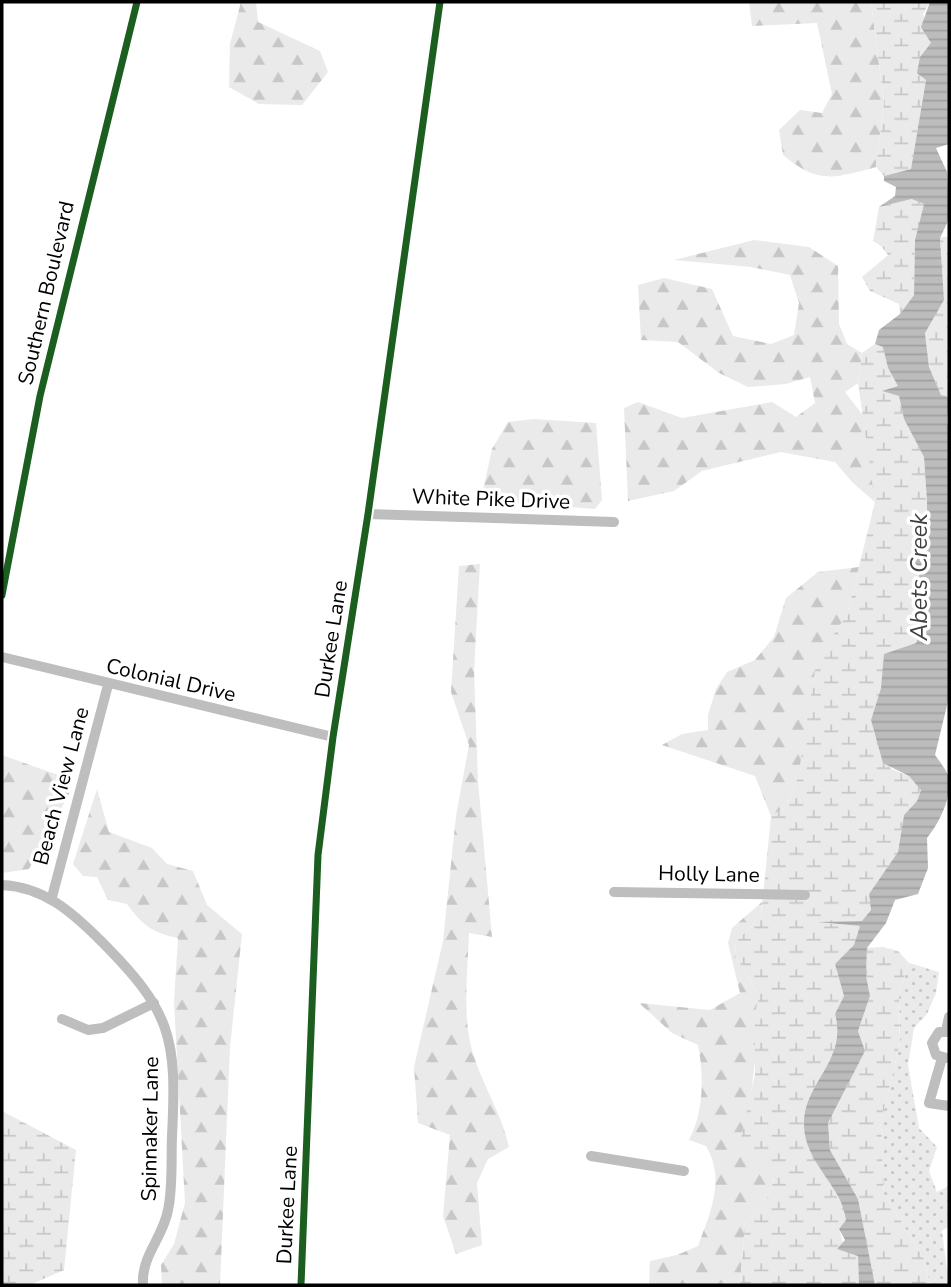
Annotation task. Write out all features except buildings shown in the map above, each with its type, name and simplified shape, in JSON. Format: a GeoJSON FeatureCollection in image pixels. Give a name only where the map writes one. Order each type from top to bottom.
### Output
{"type":"FeatureCollection","features":[{"type":"Feature","properties":{"kind":"street","name":"Southern Boulevard"},"geometry":{"type":"LineString","coordinates":[[2,595],[40,396],[137,2]]}},
{"type":"Feature","properties":{"kind":"street","name":"Durkee Lane"},"geometry":{"type":"LineString","coordinates":[[301,1285],[318,855],[440,2]]}},
{"type":"Feature","properties":{"kind":"street","name":"White Pike Drive"},"geometry":{"type":"LineString","coordinates":[[368,514],[614,522]]}},
{"type":"Feature","properties":{"kind":"street","name":"Colonial Drive"},"geometry":{"type":"LineString","coordinates":[[2,657],[108,685],[333,737]]}},
{"type":"Feature","properties":{"kind":"street","name":"Beach View Lane"},"geometry":{"type":"LineString","coordinates":[[52,897],[108,685]]}},
{"type":"Feature","properties":{"kind":"street","name":"Spinnaker Lane"},"geometry":{"type":"LineString","coordinates":[[2,886],[15,886],[52,897],[124,963],[154,1003],[167,1030],[174,1084],[168,1211],[146,1258],[143,1285]]}},
{"type":"Feature","properties":{"kind":"street","name":"Holly Lane"},"geometry":{"type":"LineString","coordinates":[[614,892],[804,895]]}},
{"type":"Feature","properties":{"kind":"street"},"geometry":{"type":"LineString","coordinates":[[62,1019],[88,1030],[103,1028],[154,1003]]}},
{"type":"Feature","properties":{"kind":"street"},"geometry":{"type":"LineString","coordinates":[[949,1017],[948,1032],[939,1032],[932,1043],[933,1049],[946,1058],[929,1102],[949,1106]]}},
{"type":"Feature","properties":{"kind":"street"},"geometry":{"type":"LineString","coordinates":[[591,1156],[684,1171]]}},
{"type":"Feature","properties":{"kind":"green space"},"geometry":{"type":"Polygon","coordinates":[[[241,2],[256,2],[258,22],[320,51],[328,72],[302,105],[259,104],[229,87],[230,44],[241,2]]]}},
{"type":"Feature","properties":{"kind":"green space"},"geometry":{"type":"Polygon","coordinates":[[[749,2],[871,2],[884,103],[876,167],[838,176],[817,175],[783,155],[779,130],[800,110],[822,113],[832,94],[817,23],[752,26],[749,2]]]}},
{"type":"Feature","properties":{"kind":"green space"},"geometry":{"type":"Polygon","coordinates":[[[871,2],[930,2],[923,14],[932,43],[920,57],[926,80],[911,169],[884,176],[876,167],[884,103],[871,2]]]}},
{"type":"Feature","properties":{"kind":"green space"},"geometry":{"type":"Polygon","coordinates":[[[913,199],[924,204],[915,240],[914,295],[900,314],[899,304],[870,291],[862,277],[888,255],[873,241],[879,207],[913,199]]]}},
{"type":"Feature","properties":{"kind":"green space"},"geometry":{"type":"Polygon","coordinates":[[[940,237],[949,237],[949,397],[941,395],[929,367],[925,332],[944,300],[940,237]]]}},
{"type":"Feature","properties":{"kind":"green space"},"geometry":{"type":"Polygon","coordinates":[[[754,240],[809,247],[838,266],[839,324],[847,344],[862,353],[858,383],[845,392],[865,418],[875,502],[853,483],[835,462],[781,452],[702,471],[674,491],[628,501],[624,408],[638,402],[682,418],[772,402],[796,417],[815,403],[810,377],[786,384],[748,387],[719,373],[678,342],[641,340],[638,285],[664,278],[712,289],[733,336],[771,344],[794,335],[799,303],[790,275],[751,267],[674,260],[754,240]]]}},
{"type":"Feature","properties":{"kind":"green space"},"geometry":{"type":"Polygon","coordinates":[[[875,344],[883,347],[888,368],[899,387],[884,391],[899,396],[904,419],[924,457],[927,531],[907,562],[919,574],[921,632],[916,643],[885,654],[881,688],[871,720],[891,769],[909,776],[921,789],[917,801],[904,815],[898,852],[869,894],[871,910],[863,921],[827,923],[860,926],[855,945],[835,964],[844,996],[835,1014],[837,1038],[825,1072],[807,1104],[837,1197],[845,1209],[846,1220],[839,1229],[843,1242],[838,1248],[858,1255],[859,1285],[740,1285],[745,1223],[770,1194],[774,1178],[741,1138],[755,1074],[755,1015],[759,996],[735,955],[736,942],[761,916],[771,816],[786,807],[798,777],[816,665],[847,615],[875,502],[858,383],[862,353],[875,344]]]}},
{"type":"Feature","properties":{"kind":"green space"},"geometry":{"type":"Polygon","coordinates":[[[534,419],[596,423],[602,500],[595,509],[481,500],[492,449],[508,422],[534,419]]]}},
{"type":"Feature","properties":{"kind":"green space"},"geometry":{"type":"Polygon","coordinates":[[[480,564],[474,670],[478,781],[492,937],[469,933],[467,1018],[475,1060],[500,1117],[509,1147],[488,1159],[477,1183],[482,1245],[456,1254],[443,1216],[450,1135],[418,1123],[414,1067],[443,941],[456,816],[469,745],[451,692],[459,566],[480,564]]]}},
{"type":"Feature","properties":{"kind":"green space"},"geometry":{"type":"Polygon","coordinates":[[[859,567],[847,615],[829,641],[798,777],[786,807],[771,816],[755,776],[662,745],[682,734],[708,730],[708,715],[716,689],[727,672],[755,660],[774,637],[786,598],[818,572],[859,567]]]}},
{"type":"Feature","properties":{"kind":"green space"},"geometry":{"type":"Polygon","coordinates":[[[2,755],[58,775],[71,790],[29,869],[2,873],[2,755]]]}},
{"type":"Feature","properties":{"kind":"green space"},"geometry":{"type":"Polygon","coordinates":[[[97,789],[109,832],[152,848],[167,864],[193,871],[207,905],[242,934],[230,1047],[220,1285],[162,1285],[161,1265],[174,1244],[185,1203],[174,1001],[178,938],[149,927],[127,904],[108,900],[97,877],[83,876],[73,864],[97,789]]]}},
{"type":"Feature","properties":{"kind":"green space"},"geometry":{"type":"Polygon","coordinates":[[[762,902],[761,916],[736,942],[735,955],[759,996],[755,1015],[757,1043],[751,1095],[774,1177],[770,1194],[745,1223],[740,1285],[649,1285],[650,1261],[677,1255],[698,1246],[714,1196],[715,1171],[706,1146],[689,1140],[700,1106],[701,1069],[698,1045],[672,1033],[639,1003],[710,1010],[740,993],[728,943],[732,928],[762,902]]]}},
{"type":"Feature","properties":{"kind":"green space"},"geometry":{"type":"Polygon","coordinates":[[[883,947],[898,951],[909,963],[899,992],[900,1043],[881,1122],[884,1194],[924,1259],[930,1285],[875,1285],[858,1199],[830,1150],[828,1123],[865,1051],[858,1031],[870,996],[866,976],[867,948],[883,947]]]}},
{"type":"Feature","properties":{"kind":"green space"},"geometry":{"type":"Polygon","coordinates":[[[909,963],[939,972],[936,993],[927,1014],[914,1028],[908,1065],[919,1128],[937,1147],[929,1171],[937,1192],[949,1186],[949,1226],[942,1231],[949,1285],[930,1285],[924,1259],[884,1194],[881,1122],[900,1043],[899,992],[909,963]]]}},
{"type":"Feature","properties":{"kind":"green space"},"geometry":{"type":"Polygon","coordinates":[[[2,1111],[76,1150],[64,1270],[30,1285],[2,1285],[2,1111]]]}},
{"type":"Feature","properties":{"kind":"shaded area"},"geometry":{"type":"Polygon","coordinates":[[[930,2],[949,2],[949,144],[936,148],[947,172],[949,219],[940,238],[944,300],[925,333],[929,367],[941,395],[949,397],[949,697],[935,755],[947,773],[949,787],[943,811],[927,838],[928,868],[918,894],[895,900],[886,923],[867,948],[866,976],[870,996],[858,1031],[865,1051],[828,1123],[830,1150],[858,1199],[875,1285],[859,1285],[858,1256],[837,1249],[845,1240],[839,1229],[846,1220],[843,1208],[810,1152],[804,1126],[810,1097],[835,1046],[835,1014],[844,996],[835,964],[854,945],[860,926],[818,922],[862,921],[871,910],[869,894],[898,852],[904,815],[917,801],[921,790],[909,776],[883,763],[871,720],[881,688],[884,654],[916,643],[921,631],[919,574],[907,562],[927,531],[924,457],[904,419],[899,396],[882,391],[898,386],[888,368],[883,347],[875,344],[879,330],[900,314],[914,295],[915,240],[924,204],[912,199],[879,207],[895,196],[896,187],[884,181],[884,176],[911,169],[926,80],[917,73],[920,57],[931,43],[921,27],[930,2]]]}},
{"type":"Feature","properties":{"kind":"cycle path"},"geometry":{"type":"LineString","coordinates":[[2,595],[40,396],[137,2]]}},
{"type":"Feature","properties":{"kind":"cycle path"},"geometry":{"type":"LineString","coordinates":[[301,1285],[318,855],[440,2]]}},
{"type":"Feature","properties":{"kind":"water label","name":"Abets Creek"},"geometry":{"type":"Point","coordinates":[919,577]}}]}
